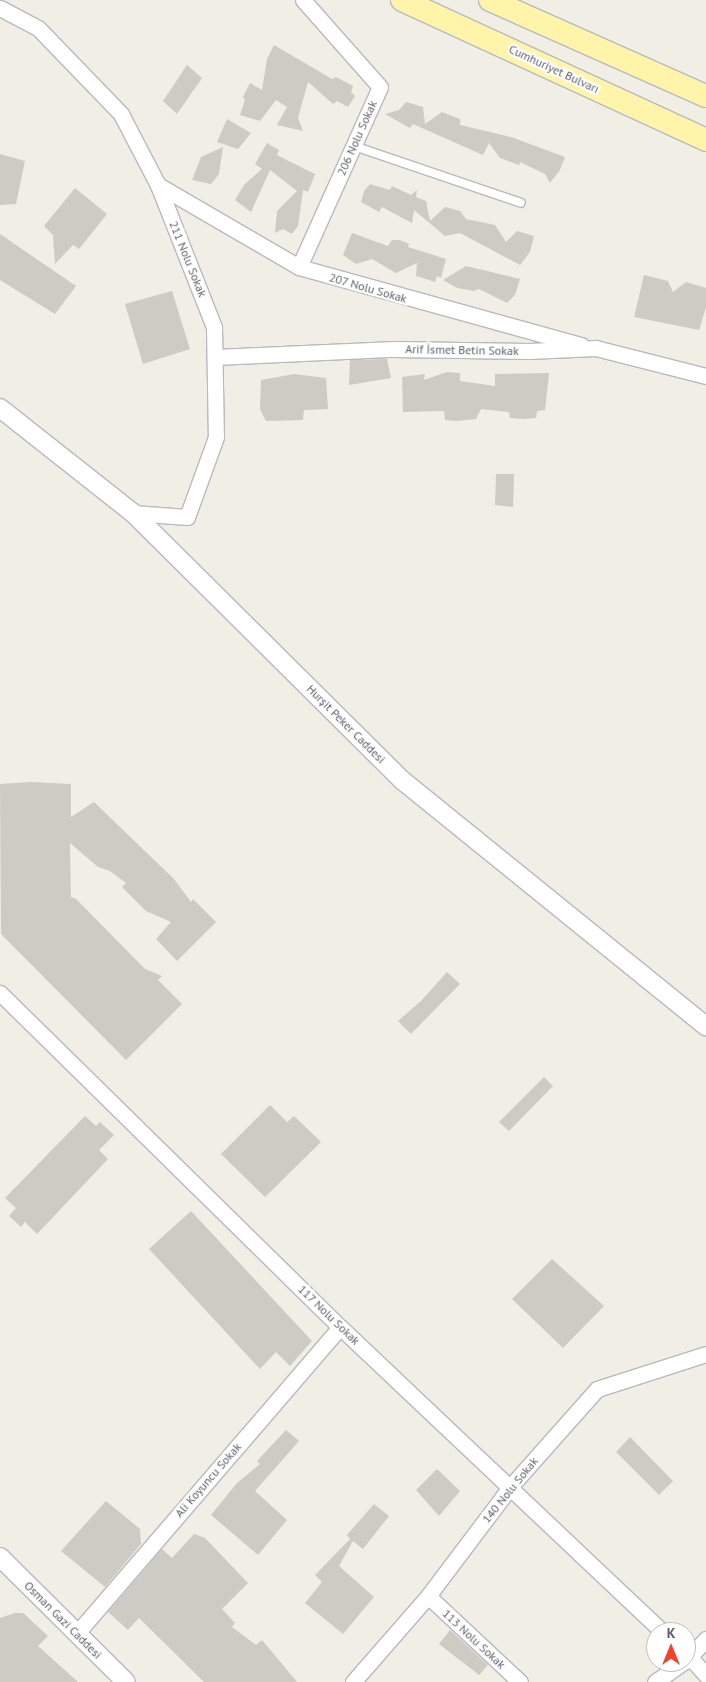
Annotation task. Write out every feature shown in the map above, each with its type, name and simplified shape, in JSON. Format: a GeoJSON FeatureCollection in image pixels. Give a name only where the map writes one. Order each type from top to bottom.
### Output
{"type":"FeatureCollection","features":[{"type":"Feature","properties":{"kind":"main road","name":"Cumhuriyet Bulvarı"},"geometry":{"type":"LineString","coordinates":[[402,0],[706,140]]}},
{"type":"Feature","properties":{"kind":"main road"},"geometry":{"type":"LineString","coordinates":[[490,0],[706,96]]}},
{"type":"Feature","properties":{"kind":"street","name":"206 Nolu Sokak"},"geometry":{"type":"LineString","coordinates":[[298,268],[380,88],[303,0]]}},
{"type":"Feature","properties":{"kind":"street","name":"211 Nolu Sokak"},"geometry":{"type":"LineString","coordinates":[[0,8],[38,28],[121,114],[158,185],[214,327],[216,437],[187,517],[133,513]]}},
{"type":"Feature","properties":{"kind":"street","name":"207 Nolu Sokak"},"geometry":{"type":"LineString","coordinates":[[158,185],[298,268],[596,348]]}},
{"type":"Feature","properties":{"kind":"street","name":"Arif İsmet Betin Sokak"},"geometry":{"type":"LineString","coordinates":[[215,357],[394,349],[528,351],[596,348],[706,376]]}},
{"type":"Feature","properties":{"kind":"street","name":"Hurşit Peker Caddesi"},"geometry":{"type":"LineString","coordinates":[[0,408],[133,513],[403,781],[706,1026]]}},
{"type":"Feature","properties":{"kind":"street","name":"117 Nolu Sokak"},"geometry":{"type":"LineString","coordinates":[[0,993],[340,1327],[653,1622]]}},
{"type":"Feature","properties":{"kind":"street","name":"Ali Koyuncu Sokak"},"geometry":{"type":"LineString","coordinates":[[77,1633],[340,1327]]}},
{"type":"Feature","properties":{"kind":"street","name":"140 Nolu Sokak"},"geometry":{"type":"LineString","coordinates":[[353,1682],[428,1596],[510,1487],[597,1390],[706,1354]]}},
{"type":"Feature","properties":{"kind":"street","name":"Osman Gazi Caddesi"},"geometry":{"type":"LineString","coordinates":[[0,1557],[126,1682]]}},
{"type":"Feature","properties":{"kind":"street","name":"113 Nolu Sokak"},"geometry":{"type":"LineString","coordinates":[[428,1596],[520,1682]]}},
{"type":"Feature","properties":{"kind":"street"},"geometry":{"type":"LineString","coordinates":[[696,1649],[706,1639]]}},
{"type":"Feature","properties":{"kind":"street"},"geometry":{"type":"LineString","coordinates":[[696,1666],[706,1675]]}},
{"type":"Feature","properties":{"kind":"street"},"geometry":{"type":"LineString","coordinates":[[654,1682],[668,1672]]}},
{"type":"Feature","properties":{"kind":"lane"},"geometry":{"type":"LineString","coordinates":[[354,146],[522,203]]}},
{"type":"Feature","properties":{"kind":"building"},"geometry":{"type":"Polygon","coordinates":[[[274,45],[332,79],[336,77],[353,86],[351,92],[355,96],[348,107],[337,101],[333,104],[308,82],[298,118],[303,131],[277,125],[287,107],[276,100],[260,121],[240,115],[245,100],[243,97],[250,83],[262,90],[267,59],[274,45]]]}},
{"type":"Feature","properties":{"kind":"building"},"geometry":{"type":"Polygon","coordinates":[[[187,65],[202,78],[177,114],[163,101],[187,65]]]}},
{"type":"Feature","properties":{"kind":"building"},"geometry":{"type":"Polygon","coordinates":[[[406,102],[423,107],[425,124],[442,112],[460,119],[460,125],[511,137],[565,157],[560,170],[550,183],[545,174],[520,162],[519,165],[500,158],[489,143],[483,155],[413,124],[410,128],[385,114],[399,110],[406,102]]]}},
{"type":"Feature","properties":{"kind":"building"},"geometry":{"type":"Polygon","coordinates":[[[227,119],[251,133],[238,149],[217,142],[227,119]]]}},
{"type":"Feature","properties":{"kind":"building"},"geometry":{"type":"Polygon","coordinates":[[[267,143],[279,150],[277,155],[315,174],[308,192],[303,190],[298,226],[292,234],[283,229],[275,233],[277,211],[297,191],[270,170],[251,212],[235,200],[244,185],[262,169],[255,164],[267,143]]]}},
{"type":"Feature","properties":{"kind":"building"},"geometry":{"type":"Polygon","coordinates":[[[223,147],[219,174],[211,184],[192,180],[201,157],[223,147]]]}},
{"type":"Feature","properties":{"kind":"building"},"geometry":{"type":"Polygon","coordinates":[[[0,154],[25,161],[16,204],[0,205],[0,154]]]}},
{"type":"Feature","properties":{"kind":"building"},"geometry":{"type":"Polygon","coordinates":[[[370,184],[390,190],[392,186],[411,195],[417,190],[416,197],[426,201],[430,221],[445,207],[460,211],[466,219],[495,225],[506,242],[517,231],[534,236],[530,252],[520,265],[460,233],[445,236],[414,210],[412,223],[382,207],[379,212],[361,202],[364,191],[370,184]]]}},
{"type":"Feature","properties":{"kind":"building"},"geometry":{"type":"Polygon","coordinates":[[[75,188],[107,214],[79,249],[73,245],[55,264],[53,235],[44,226],[75,188]]]}},
{"type":"Feature","properties":{"kind":"building"},"geometry":{"type":"Polygon","coordinates":[[[352,233],[388,246],[392,240],[400,240],[409,244],[408,247],[446,259],[441,278],[437,276],[435,282],[416,276],[417,263],[396,273],[372,259],[356,264],[343,255],[352,233]]]}},
{"type":"Feature","properties":{"kind":"building"},"geometry":{"type":"Polygon","coordinates":[[[0,234],[76,286],[55,314],[0,280],[0,234]]]}},
{"type":"Feature","properties":{"kind":"building"},"geometry":{"type":"Polygon","coordinates":[[[466,266],[520,279],[515,295],[507,303],[479,289],[474,291],[457,288],[443,280],[466,266]]]}},
{"type":"Feature","properties":{"kind":"building"},"geometry":{"type":"Polygon","coordinates":[[[644,275],[668,281],[673,292],[686,282],[706,288],[706,307],[699,330],[634,317],[644,275]]]}},
{"type":"Feature","properties":{"kind":"building"},"geometry":{"type":"Polygon","coordinates":[[[172,291],[190,349],[143,364],[125,304],[172,291]]]}},
{"type":"Feature","properties":{"kind":"building"},"geometry":{"type":"Polygon","coordinates":[[[387,359],[391,378],[349,385],[350,360],[387,359]]]}},
{"type":"Feature","properties":{"kind":"building"},"geometry":{"type":"Polygon","coordinates":[[[447,372],[460,373],[460,381],[495,386],[495,374],[549,373],[545,410],[537,411],[536,418],[523,419],[510,418],[509,412],[481,409],[476,419],[457,421],[445,420],[444,411],[403,412],[402,377],[425,374],[424,380],[447,372]]]}},
{"type":"Feature","properties":{"kind":"building"},"geometry":{"type":"Polygon","coordinates":[[[294,374],[326,378],[328,409],[304,410],[303,420],[266,421],[260,409],[261,380],[294,374]]]}},
{"type":"Feature","properties":{"kind":"building"},"geometry":{"type":"Polygon","coordinates":[[[496,474],[514,474],[513,507],[495,505],[496,474]]]}},
{"type":"Feature","properties":{"kind":"building"},"geometry":{"type":"Polygon","coordinates":[[[31,782],[71,784],[71,817],[94,802],[174,879],[191,902],[193,899],[216,922],[177,961],[156,939],[171,922],[146,911],[122,887],[126,883],[110,871],[98,867],[70,843],[71,897],[76,899],[145,969],[162,976],[158,980],[182,1004],[126,1060],[1,934],[0,784],[31,782]]]}},
{"type":"Feature","properties":{"kind":"building"},"geometry":{"type":"Polygon","coordinates":[[[447,972],[460,984],[411,1034],[398,1021],[422,1000],[447,972]]]}},
{"type":"Feature","properties":{"kind":"building"},"geometry":{"type":"Polygon","coordinates":[[[544,1077],[553,1086],[509,1131],[499,1122],[544,1077]]]}},
{"type":"Feature","properties":{"kind":"building"},"geometry":{"type":"Polygon","coordinates":[[[270,1105],[287,1122],[294,1116],[321,1142],[265,1197],[221,1154],[270,1105]]]}},
{"type":"Feature","properties":{"kind":"building"},"geometry":{"type":"Polygon","coordinates":[[[85,1116],[96,1126],[100,1122],[114,1135],[99,1150],[108,1159],[37,1234],[25,1222],[21,1227],[9,1216],[16,1208],[5,1198],[85,1116]]]}},
{"type":"Feature","properties":{"kind":"building"},"geometry":{"type":"Polygon","coordinates":[[[191,1211],[312,1341],[290,1366],[276,1352],[260,1369],[149,1249],[191,1211]]]}},
{"type":"Feature","properties":{"kind":"building"},"geometry":{"type":"Polygon","coordinates":[[[552,1259],[604,1306],[563,1348],[512,1299],[552,1259]]]}},
{"type":"Feature","properties":{"kind":"building"},"geometry":{"type":"Polygon","coordinates":[[[286,1430],[299,1441],[255,1491],[287,1520],[258,1555],[211,1515],[237,1483],[260,1464],[257,1461],[286,1430]]]}},
{"type":"Feature","properties":{"kind":"building"},"geometry":{"type":"Polygon","coordinates":[[[630,1437],[673,1481],[659,1495],[616,1452],[630,1437]]]}},
{"type":"Feature","properties":{"kind":"building"},"geometry":{"type":"Polygon","coordinates":[[[437,1469],[460,1491],[439,1516],[416,1490],[437,1469]]]}},
{"type":"Feature","properties":{"kind":"building"},"geometry":{"type":"Polygon","coordinates":[[[106,1501],[140,1529],[141,1544],[105,1587],[61,1551],[106,1501]]]}},
{"type":"Feature","properties":{"kind":"building"},"geometry":{"type":"Polygon","coordinates":[[[374,1504],[389,1516],[363,1549],[353,1541],[339,1566],[374,1597],[343,1634],[305,1603],[322,1582],[315,1575],[350,1539],[347,1535],[374,1504]]]}},
{"type":"Feature","properties":{"kind":"building"},"geometry":{"type":"Polygon","coordinates":[[[194,1534],[205,1538],[248,1583],[222,1609],[235,1623],[232,1627],[256,1645],[262,1640],[297,1682],[204,1682],[139,1618],[128,1630],[108,1612],[162,1549],[172,1558],[194,1534]]]}},
{"type":"Feature","properties":{"kind":"building"},"geometry":{"type":"Polygon","coordinates":[[[15,1613],[23,1613],[48,1636],[38,1646],[78,1682],[0,1682],[0,1618],[15,1613]]]}},
{"type":"Feature","properties":{"kind":"building"},"geometry":{"type":"Polygon","coordinates":[[[450,1630],[488,1665],[479,1675],[439,1644],[450,1630]]]}}]}
